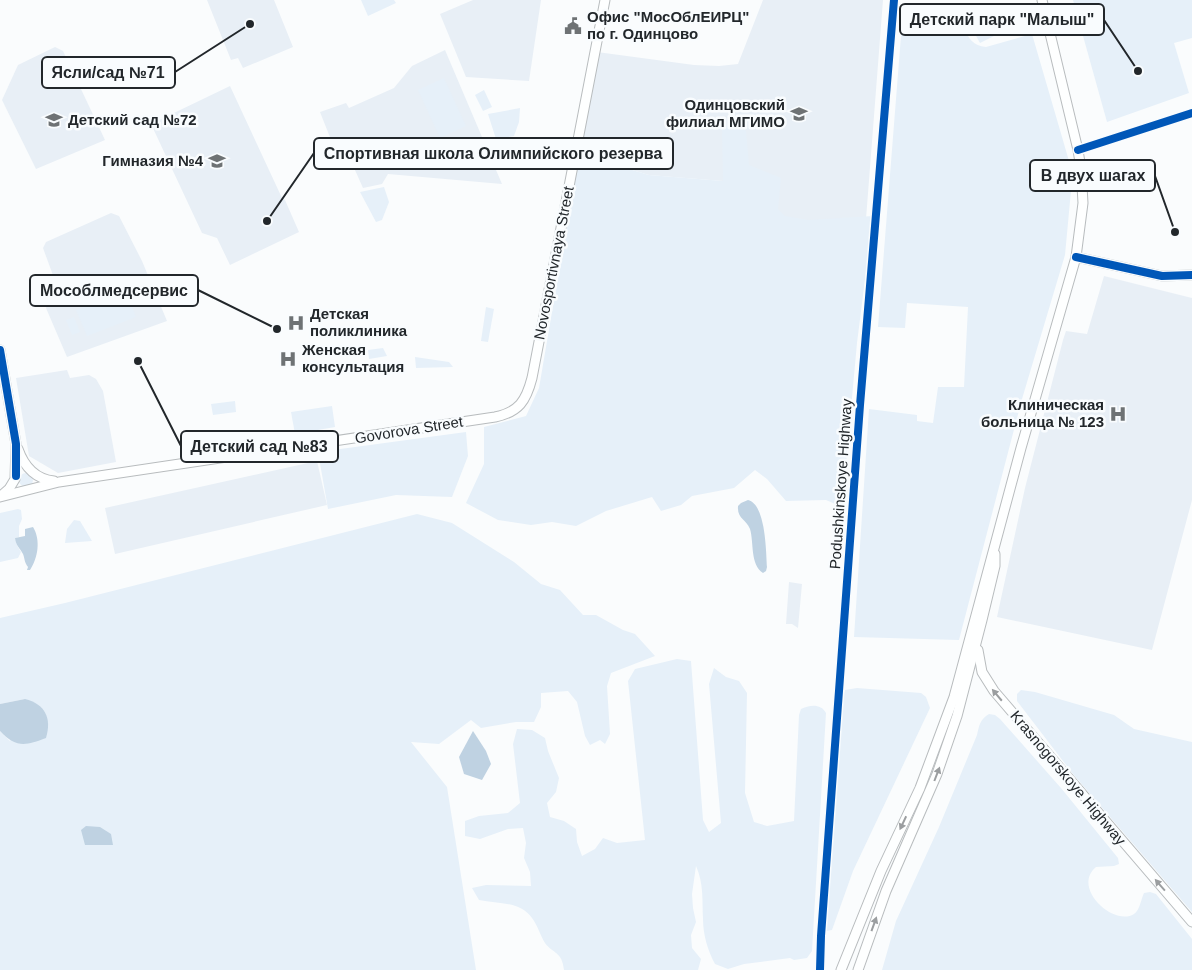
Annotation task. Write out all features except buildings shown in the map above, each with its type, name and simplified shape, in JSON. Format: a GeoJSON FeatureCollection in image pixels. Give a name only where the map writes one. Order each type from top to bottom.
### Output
{"type":"FeatureCollection","features":[{"type":"Feature","properties":{"kind":"main road","name":"Novosportivnaya Street"},"geometry":{"type":"LineString","coordinates":[[519,406],[527,394],[532,378],[605,0]]}},
{"type":"Feature","properties":{"kind":"main road"},"geometry":{"type":"LineString","coordinates":[[842,970],[881,871],[920,788],[948,714],[1076,257],[1083,203],[1081,169],[1042,0]]}},
{"type":"Feature","properties":{"kind":"main road"},"geometry":{"type":"LineString","coordinates":[[1076,257],[1162,276],[1192,275]]}},
{"type":"Feature","properties":{"kind":"main road"},"geometry":{"type":"LineString","coordinates":[[0,350],[16,444],[21,458],[32,471],[36,482],[29,489],[18,486],[15,478],[16,444]]}},
{"type":"Feature","properties":{"kind":"main road","name":"Govorova Street"},"geometry":{"type":"LineString","coordinates":[[0,497],[59,482],[495,417],[506,415],[519,406]]}},
{"type":"Feature","properties":{"kind":"main road","name":"Govorova Street"},"geometry":{"type":"LineString","coordinates":[[0,497],[9,489],[23,469],[32,471],[43,479],[59,482]]}},
{"type":"Feature","properties":{"kind":"main road"},"geometry":{"type":"LineString","coordinates":[[858,970],[886,891],[937,774],[963,696],[995,566],[996,538]]}},
{"type":"Feature","properties":{"kind":"main road","name":"Krasnogorskoye Highway"},"geometry":{"type":"LineString","coordinates":[[982,620],[978,658],[988,684],[1192,922]]}},
{"type":"Feature","properties":{"kind":"street","name":"Podushkinskoye Highway"},"geometry":{"type":"LineString","coordinates":[[820,970],[820,936],[857,443],[894,0]]}},
{"type":"Feature","properties":{"kind":"street"},"geometry":{"type":"LineString","coordinates":[[1078,150],[1192,113]]}},
{"type":"Feature","properties":{"kind":"shaded area"},"geometry":{"type":"Polygon","coordinates":[[[207,0],[274,0],[293,47],[243,68],[238,58],[231,60],[207,0]]]}},
{"type":"Feature","properties":{"kind":"shaded area"},"geometry":{"type":"Polygon","coordinates":[[[361,0],[394,0],[396,3],[368,16],[361,0]]]}},
{"type":"Feature","properties":{"kind":"shaded area"},"geometry":{"type":"Polygon","coordinates":[[[473,0],[541,0],[529,81],[466,77],[440,14],[473,0]]]}},
{"type":"Feature","properties":{"kind":"shaded area","name":"Одинцовский филиал МГИМО"},"geometry":{"type":"Polygon","coordinates":[[[763,0],[883,0],[866,219],[822,223],[781,219],[723,181],[649,175],[579,154],[597,52],[694,65],[719,66],[738,64],[763,0]]]}},
{"type":"Feature","properties":{"kind":"shaded area"},"geometry":{"type":"Polygon","coordinates":[[[1073,0],[1192,0],[1192,38],[1174,43],[1189,93],[1107,122],[1073,0]]]}},
{"type":"Feature","properties":{"kind":"shaded area"},"geometry":{"type":"Polygon","coordinates":[[[998,11],[1008,29],[980,43],[970,25],[998,11]]]}},
{"type":"Feature","properties":{"kind":"shaded area"},"geometry":{"type":"Polygon","coordinates":[[[902,23],[963,28],[969,38],[975,43],[986,47],[1032,34],[1069,161],[1072,180],[1065,255],[1022,399],[959,640],[854,637],[869,409],[917,415],[917,421],[933,423],[938,387],[964,387],[968,307],[907,303],[905,328],[878,327],[902,23]]]}},
{"type":"Feature","properties":{"kind":"shaded area","name":"Детский сад №72"},"geometry":{"type":"Polygon","coordinates":[[[55,47],[63,51],[105,140],[36,169],[2,100],[18,65],[55,47]]]}},
{"type":"Feature","properties":{"kind":"shaded area"},"geometry":{"type":"Polygon","coordinates":[[[445,50],[502,184],[388,174],[382,184],[363,188],[351,161],[341,165],[320,112],[346,103],[349,108],[394,88],[412,66],[445,50]]]}},
{"type":"Feature","properties":{"kind":"shaded area"},"geometry":{"type":"Polygon","coordinates":[[[444,78],[466,126],[440,138],[418,90],[444,78]]]}},
{"type":"Feature","properties":{"kind":"shaded area","name":"Гимназия №4"},"geometry":{"type":"Polygon","coordinates":[[[230,86],[299,232],[230,265],[217,238],[202,233],[151,124],[230,86]]]}},
{"type":"Feature","properties":{"kind":"shaded area"},"geometry":{"type":"Polygon","coordinates":[[[484,90],[492,107],[483,111],[475,95],[484,90]]]}},
{"type":"Feature","properties":{"kind":"shaded area"},"geometry":{"type":"Polygon","coordinates":[[[520,108],[519,122],[514,136],[496,139],[488,114],[520,108]]]}},
{"type":"Feature","properties":{"kind":"shaded area"},"geometry":{"type":"Polygon","coordinates":[[[722,126],[739,126],[746,131],[749,165],[781,178],[778,209],[785,216],[808,220],[873,216],[857,343],[842,507],[826,500],[786,501],[767,479],[755,470],[734,488],[692,496],[681,505],[661,511],[652,497],[606,511],[576,526],[552,522],[531,525],[498,520],[466,503],[484,464],[484,427],[526,416],[539,388],[579,154],[649,175],[723,181],[722,126]]]}},
{"type":"Feature","properties":{"kind":"shaded area"},"geometry":{"type":"Polygon","coordinates":[[[384,187],[389,202],[382,220],[376,222],[360,192],[384,187]]]}},
{"type":"Feature","properties":{"kind":"shaded area"},"geometry":{"type":"Polygon","coordinates":[[[111,213],[119,216],[142,261],[167,321],[67,357],[46,308],[54,278],[43,248],[46,242],[111,213]]]}},
{"type":"Feature","properties":{"kind":"shaded area","name":"Клиническая больница № 123"},"geometry":{"type":"Polygon","coordinates":[[[1104,276],[1192,298],[1192,500],[1152,650],[997,617],[1025,488],[1063,340],[1066,331],[1087,334],[1104,276]]]}},
{"type":"Feature","properties":{"kind":"shaded area"},"geometry":{"type":"Polygon","coordinates":[[[126,290],[136,317],[87,336],[76,310],[126,290]]]}},
{"type":"Feature","properties":{"kind":"shaded area"},"geometry":{"type":"Polygon","coordinates":[[[486,307],[494,309],[488,342],[481,341],[486,307]]]}},
{"type":"Feature","properties":{"kind":"shaded area"},"geometry":{"type":"Polygon","coordinates":[[[74,317],[80,332],[72,335],[66,320],[74,317]]]}},
{"type":"Feature","properties":{"kind":"shaded area"},"geometry":{"type":"Polygon","coordinates":[[[383,348],[387,356],[369,359],[368,350],[383,348]]]}},
{"type":"Feature","properties":{"kind":"shaded area"},"geometry":{"type":"Polygon","coordinates":[[[415,357],[449,362],[453,367],[416,368],[415,357]]]}},
{"type":"Feature","properties":{"kind":"shaded area"},"geometry":{"type":"Polygon","coordinates":[[[67,370],[70,378],[89,375],[96,379],[103,391],[116,462],[58,473],[29,456],[16,378],[67,370]]]}},
{"type":"Feature","properties":{"kind":"shaded area"},"geometry":{"type":"Polygon","coordinates":[[[235,401],[236,412],[213,415],[211,404],[235,401]]]}},
{"type":"Feature","properties":{"kind":"shaded area"},"geometry":{"type":"Polygon","coordinates":[[[332,406],[335,427],[295,434],[291,412],[332,406]]]}},
{"type":"Feature","properties":{"kind":"shaded area"},"geometry":{"type":"Polygon","coordinates":[[[466,432],[468,456],[452,497],[396,495],[328,509],[318,452],[466,432]]]}},
{"type":"Feature","properties":{"kind":"shaded area"},"geometry":{"type":"Polygon","coordinates":[[[317,461],[327,505],[115,554],[105,508],[317,461]]]}},
{"type":"Feature","properties":{"kind":"shaded area"},"geometry":{"type":"Polygon","coordinates":[[[23,473],[29,473],[33,480],[29,487],[23,487],[19,483],[19,477],[23,473]]]}},
{"type":"Feature","properties":{"kind":"shaded area"},"geometry":{"type":"Polygon","coordinates":[[[21,510],[22,519],[19,526],[19,537],[15,538],[21,552],[18,558],[0,562],[0,513],[21,510]]]}},
{"type":"Feature","properties":{"kind":"shaded area"},"geometry":{"type":"Polygon","coordinates":[[[417,514],[452,523],[514,562],[541,584],[560,590],[583,615],[596,615],[623,630],[635,634],[655,656],[611,673],[607,686],[610,734],[605,744],[600,740],[590,745],[585,736],[577,702],[568,691],[541,693],[541,707],[534,722],[516,722],[481,728],[471,720],[439,744],[411,742],[447,787],[476,970],[0,970],[0,731],[10,741],[25,699],[0,704],[0,618],[417,514]]]}},
{"type":"Feature","properties":{"kind":"shaded area"},"geometry":{"type":"Polygon","coordinates":[[[74,520],[80,521],[92,541],[65,543],[67,529],[74,520]]]}},
{"type":"Feature","properties":{"kind":"shaded area"},"geometry":{"type":"Polygon","coordinates":[[[789,582],[802,584],[798,628],[792,624],[786,624],[789,582]]]}},
{"type":"Feature","properties":{"kind":"shaded area"},"geometry":{"type":"Polygon","coordinates":[[[677,659],[691,661],[703,820],[709,832],[721,823],[709,684],[714,668],[726,677],[739,681],[747,693],[745,793],[754,822],[767,826],[794,821],[799,715],[801,709],[811,706],[818,706],[826,713],[812,951],[807,958],[794,960],[790,958],[744,964],[728,969],[715,964],[705,937],[701,886],[696,866],[692,894],[696,922],[691,935],[692,948],[701,959],[698,970],[564,970],[561,959],[545,943],[534,921],[527,913],[508,904],[479,900],[472,888],[486,885],[531,886],[530,872],[524,858],[526,843],[523,828],[508,829],[480,839],[465,836],[465,821],[479,816],[508,813],[520,803],[513,744],[517,729],[532,730],[545,738],[559,778],[556,792],[547,803],[550,817],[564,821],[576,829],[577,842],[582,856],[595,849],[603,838],[617,843],[645,840],[628,681],[635,669],[677,659]]]}},
{"type":"Feature","properties":{"kind":"shaded area"},"geometry":{"type":"Polygon","coordinates":[[[857,688],[921,693],[926,697],[930,708],[853,871],[832,930],[826,931],[841,702],[845,690],[857,688]]]}},
{"type":"Feature","properties":{"kind":"shaded area"},"geometry":{"type":"Polygon","coordinates":[[[1021,690],[1035,692],[1114,715],[1134,729],[1192,742],[1192,912],[1073,774],[1017,701],[1017,694],[1021,690]]]}},
{"type":"Feature","properties":{"kind":"shaded area"},"geometry":{"type":"Polygon","coordinates":[[[989,714],[995,715],[1000,719],[1061,788],[1118,858],[1119,864],[1096,867],[1090,876],[1089,885],[1092,895],[1098,903],[1116,915],[1126,917],[1136,912],[1144,893],[1156,894],[1192,939],[1192,970],[882,970],[896,921],[939,827],[977,735],[980,723],[989,714]]]}},
{"type":"Feature","properties":{"kind":"water"},"geometry":{"type":"Polygon","coordinates":[[[748,500],[754,503],[762,519],[767,567],[763,573],[756,565],[754,559],[750,529],[740,516],[738,510],[738,506],[741,503],[748,500]]]}},
{"type":"Feature","properties":{"kind":"water"},"geometry":{"type":"Polygon","coordinates":[[[33,527],[38,543],[37,555],[30,570],[27,570],[28,567],[15,538],[25,536],[25,529],[33,527]]]}},
{"type":"Feature","properties":{"kind":"water"},"geometry":{"type":"Polygon","coordinates":[[[25,699],[38,704],[42,708],[47,718],[48,731],[46,738],[32,743],[21,744],[6,737],[0,731],[0,704],[25,699]]]}},
{"type":"Feature","properties":{"kind":"water"},"geometry":{"type":"Polygon","coordinates":[[[473,731],[486,751],[491,764],[482,780],[464,774],[459,757],[473,731]]]}},
{"type":"Feature","properties":{"kind":"water"},"geometry":{"type":"Polygon","coordinates":[[[86,826],[100,827],[111,834],[113,845],[85,845],[81,830],[86,826]]]}},
{"type":"Feature","properties":{"kind":"cycle path"},"geometry":{"type":"LineString","coordinates":[[820,970],[860,405],[894,0]]}},
{"type":"Feature","properties":{"kind":"cycle path"},"geometry":{"type":"LineString","coordinates":[[1078,150],[1192,113]]}},
{"type":"Feature","properties":{"kind":"cycle path"},"geometry":{"type":"LineString","coordinates":[[1076,257],[1162,276],[1192,275]]}},
{"type":"Feature","properties":{"kind":"cycle path"},"geometry":{"type":"LineString","coordinates":[[0,350],[16,444],[16,476]]}},
{"type":"Feature","properties":{"kind":"place","name":"Ясли/сад №71"},"geometry":{"type":"Point","coordinates":[250,24]}},
{"type":"Feature","properties":{"kind":"place","name":"Офис \"МосОблЕИРЦ\" по г. Одинцово"},"geometry":{"type":"Point","coordinates":[573,26]}},
{"type":"Feature","properties":{"kind":"place","name":"Детский парк \"Малыш\""},"geometry":{"type":"Point","coordinates":[1138,71]}},
{"type":"Feature","properties":{"kind":"place","name":"Одинцовский филиал МГИМО"},"geometry":{"type":"Point","coordinates":[799,114]}},
{"type":"Feature","properties":{"kind":"place","name":"Детский сад №72"},"geometry":{"type":"Point","coordinates":[54,120]}},
{"type":"Feature","properties":{"kind":"place","name":"Гимназия №4"},"geometry":{"type":"Point","coordinates":[217,161]}},
{"type":"Feature","properties":{"kind":"place","name":"Спортивная школа Олимпийского резерва"},"geometry":{"type":"Point","coordinates":[267,221]}},
{"type":"Feature","properties":{"kind":"place","name":"В двух шагах"},"geometry":{"type":"Point","coordinates":[1175,232]}},
{"type":"Feature","properties":{"kind":"place","name":"Детская поликлиника"},"geometry":{"type":"Point","coordinates":[296,323]}},
{"type":"Feature","properties":{"kind":"place","name":"Мособлмедсервис"},"geometry":{"type":"Point","coordinates":[277,329]}},
{"type":"Feature","properties":{"kind":"place","name":"Женская консультация"},"geometry":{"type":"Point","coordinates":[288,359]}},
{"type":"Feature","properties":{"kind":"place","name":"Детский сад №83"},"geometry":{"type":"Point","coordinates":[138,361]}},
{"type":"Feature","properties":{"kind":"place","name":"Клиническая больница № 123"},"geometry":{"type":"Point","coordinates":[1118,414]}}]}
